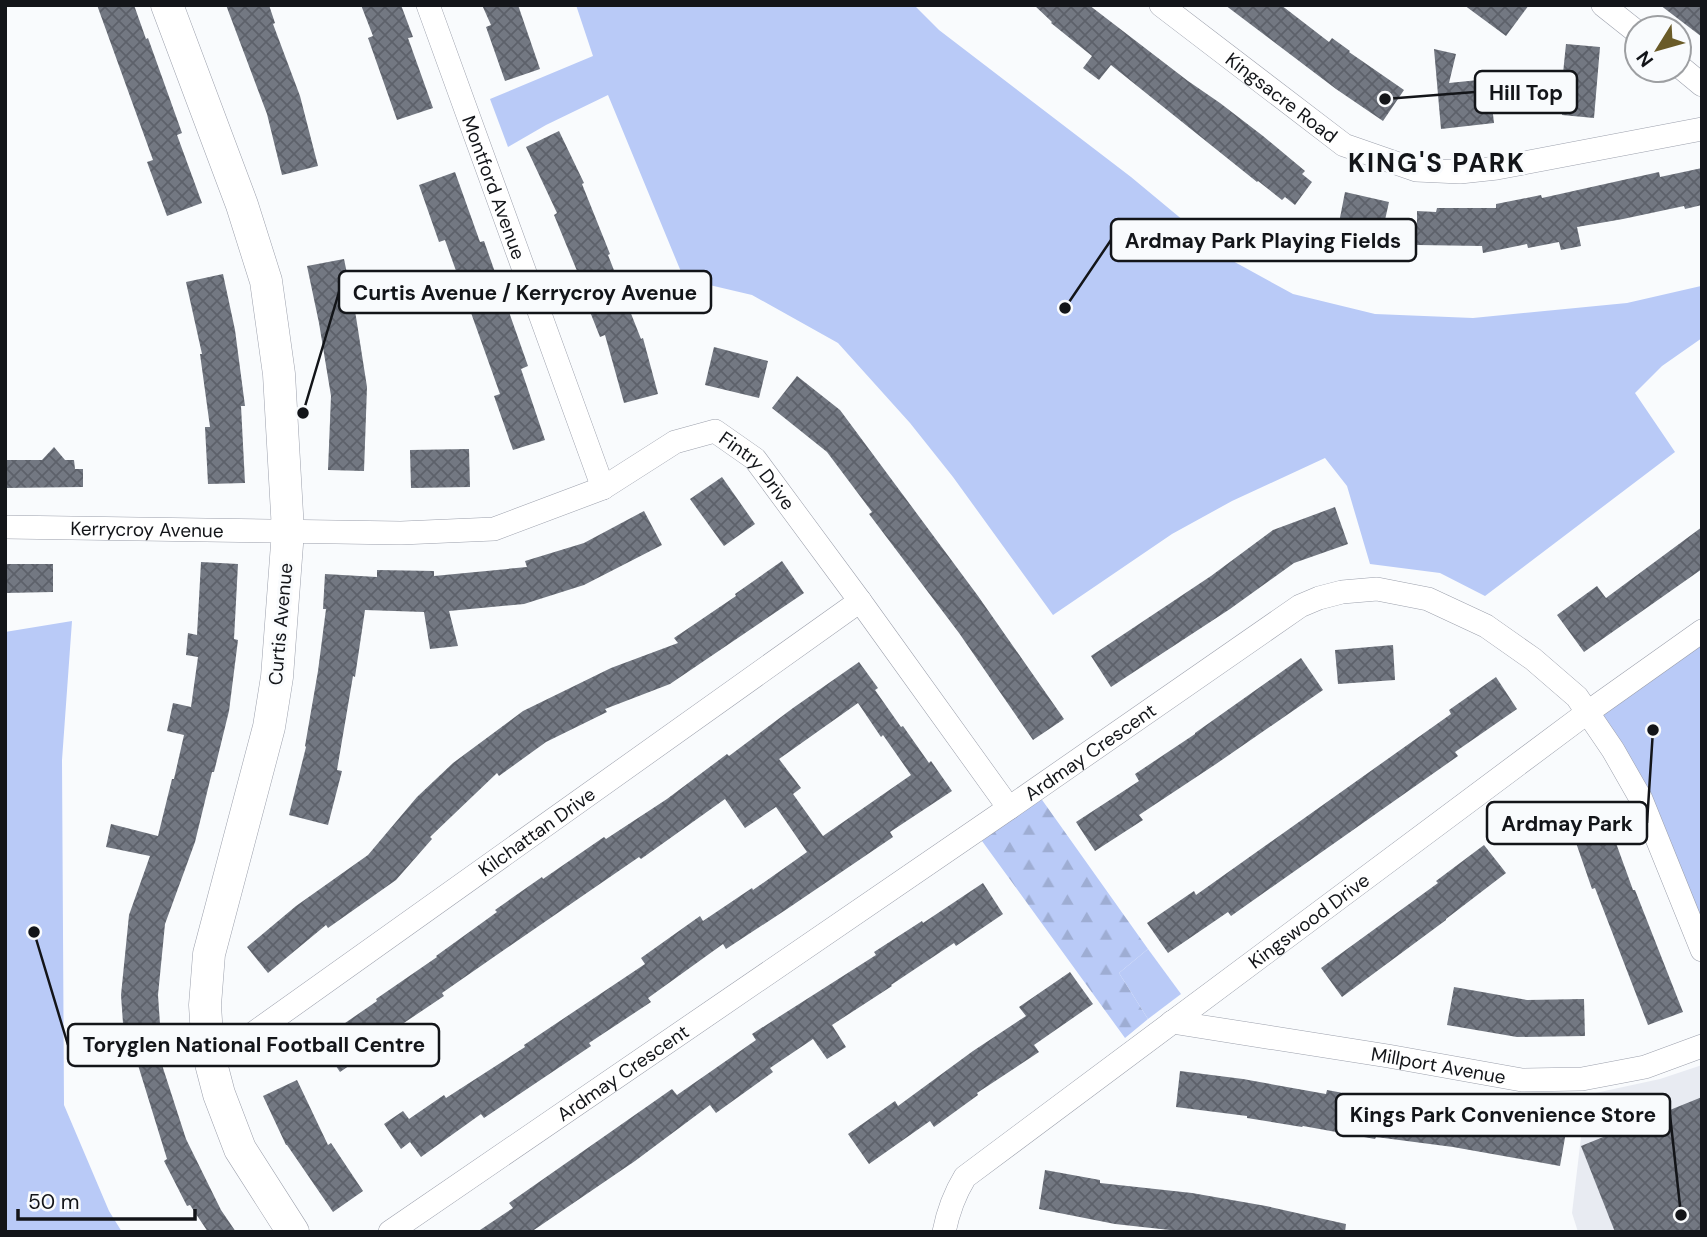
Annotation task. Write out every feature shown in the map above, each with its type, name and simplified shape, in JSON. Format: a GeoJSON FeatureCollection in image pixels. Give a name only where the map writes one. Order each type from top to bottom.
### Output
{"type":"FeatureCollection","features":[{"type":"Feature","properties":{"kind":"street","name":"Curtis Avenue"},"geometry":{"type":"LineString","coordinates":[[167,5],[242,205],[266,281],[279,374],[288,531],[276,677],[270,727],[209,954],[205,1005],[208,1052],[219,1094],[240,1149],[293,1232]]}},
{"type":"Feature","properties":{"kind":"street","name":"Montford Avenue"},"geometry":{"type":"LineString","coordinates":[[428,5],[603,488]]}},
{"type":"Feature","properties":{"kind":"street","name":"Kingsacre Road"},"geometry":{"type":"LineString","coordinates":[[1161,5],[1344,145],[1416,170],[1460,172],[1497,168],[1702,129]]}},
{"type":"Feature","properties":{"kind":"street","name":"Fintry Drive"},"geometry":{"type":"LineString","coordinates":[[288,531],[401,533],[495,528],[603,488],[675,442],[715,432],[755,459],[1009,808]]}},
{"type":"Feature","properties":{"kind":"street","name":"Kerrycroy Avenue"},"geometry":{"type":"LineString","coordinates":[[5,527],[288,531]]}},
{"type":"Feature","properties":{"kind":"street","name":"Ardmay Crescent"},"geometry":{"type":"LineString","coordinates":[[390,1232],[1300,606],[1342,592],[1377,589],[1427,600],[1486,626],[1533,659],[1577,697],[1642,799],[1702,950]]}},
{"type":"Feature","properties":{"kind":"street","name":"Kilchattan Drive"},"geometry":{"type":"LineString","coordinates":[[208,1052],[251,1035],[860,601]]}},
{"type":"Feature","properties":{"kind":"street","name":"Kingswood Drive"},"geometry":{"type":"LineString","coordinates":[[944,1232],[949,1209],[965,1178],[1588,712],[1702,631]]}},
{"type":"Feature","properties":{"kind":"street","name":"Millport Avenue"},"geometry":{"type":"LineString","coordinates":[[1172,1022],[1522,1080],[1582,1079],[1646,1067],[1702,1045]]}},
{"type":"Feature","properties":{"kind":"shaded area"},"geometry":{"type":"Polygon","coordinates":[[[1702,1065],[1702,1232],[1578,1232],[1572,1213],[1586,1095],[1660,1079],[1702,1065]]]}},
{"type":"Feature","properties":{"kind":"green space"},"geometry":{"type":"Polygon","coordinates":[[[576,5],[914,5],[939,30],[1131,177],[1231,260],[1293,294],[1375,314],[1473,318],[1627,303],[1701,286],[1702,338],[1662,366],[1635,393],[1675,452],[1485,596],[1440,573],[1370,564],[1347,486],[1325,458],[1232,501],[1172,534],[1053,615],[953,477],[910,423],[838,343],[752,295],[684,279],[608,95],[508,147],[490,99],[593,56],[576,5]]]}},
{"type":"Feature","properties":{"kind":"green space"},"geometry":{"type":"Polygon","coordinates":[[[72,621],[62,760],[64,1105],[109,1211],[122,1232],[5,1232],[5,632],[72,621]]]}},
{"type":"Feature","properties":{"kind":"green space"},"geometry":{"type":"Polygon","coordinates":[[[1702,636],[1702,929],[1594,711],[1702,636]]]}},
{"type":"Feature","properties":{"kind":"green space"},"geometry":{"type":"Polygon","coordinates":[[[1040,797],[1148,949],[1119,973],[1148,1019],[1125,1038],[982,841],[1040,797]]]}},
{"type":"Feature","properties":{"kind":"green space"},"geometry":{"type":"Polygon","coordinates":[[[1148,949],[1181,994],[1148,1019],[1119,973],[1148,949]]]}},
{"type":"Feature","properties":{"kind":"building"},"geometry":{"type":"Polygon","coordinates":[[[97,5],[134,5],[182,133],[177,135],[202,203],[167,216],[147,162],[153,160],[97,5]]]}},
{"type":"Feature","properties":{"kind":"building"},"geometry":{"type":"Polygon","coordinates":[[[226,5],[269,5],[275,23],[273,24],[300,96],[318,166],[282,175],[267,114],[226,5]]]}},
{"type":"Feature","properties":{"kind":"building"},"geometry":{"type":"Polygon","coordinates":[[[361,5],[401,5],[413,37],[408,38],[433,108],[397,120],[368,38],[373,36],[361,5]]]}},
{"type":"Feature","properties":{"kind":"building"},"geometry":{"type":"Polygon","coordinates":[[[482,5],[518,5],[540,69],[505,81],[486,27],[491,25],[482,5]]]}},
{"type":"Feature","properties":{"kind":"building"},"geometry":{"type":"Polygon","coordinates":[[[1034,5],[1089,5],[1263,136],[1305,171],[1302,174],[1312,182],[1295,205],[1285,197],[1282,200],[1111,65],[1099,80],[1083,68],[1092,56],[1051,23],[1034,5]]]}},
{"type":"Feature","properties":{"kind":"building"},"geometry":{"type":"Polygon","coordinates":[[[1225,5],[1281,5],[1329,42],[1332,38],[1404,90],[1383,121],[1225,5]]]}},
{"type":"Feature","properties":{"kind":"building"},"geometry":{"type":"Polygon","coordinates":[[[1464,5],[1529,5],[1506,36],[1464,5]]]}},
{"type":"Feature","properties":{"kind":"building"},"geometry":{"type":"Polygon","coordinates":[[[1660,5],[1702,5],[1702,37],[1693,30],[1693,14],[1672,14],[1660,5]]]}},
{"type":"Feature","properties":{"kind":"building"},"geometry":{"type":"Polygon","coordinates":[[[1566,44],[1600,47],[1594,118],[1562,115],[1564,93],[1561,93],[1566,44]]]}},
{"type":"Feature","properties":{"kind":"building"},"geometry":{"type":"Polygon","coordinates":[[[1434,49],[1456,54],[1449,83],[1517,76],[1519,94],[1491,97],[1494,123],[1441,129],[1434,49]]]}},
{"type":"Feature","properties":{"kind":"building"},"geometry":{"type":"Polygon","coordinates":[[[559,131],[584,183],[582,184],[610,254],[608,255],[641,339],[643,338],[658,394],[624,403],[605,335],[600,337],[579,284],[582,283],[554,215],[557,213],[526,147],[559,131]]]}},
{"type":"Feature","properties":{"kind":"building"},"geometry":{"type":"Polygon","coordinates":[[[1702,168],[1702,205],[1685,209],[1684,206],[1577,227],[1581,246],[1561,250],[1559,242],[1528,248],[1527,244],[1483,253],[1482,246],[1417,245],[1417,211],[1436,212],[1437,208],[1496,208],[1496,204],[1541,195],[1542,198],[1659,172],[1660,177],[1702,168]]]}},
{"type":"Feature","properties":{"kind":"building"},"geometry":{"type":"Polygon","coordinates":[[[455,172],[480,242],[484,241],[528,366],[521,369],[545,440],[513,450],[494,396],[500,394],[445,240],[439,242],[419,185],[455,172]]]}},
{"type":"Feature","properties":{"kind":"building"},"geometry":{"type":"Polygon","coordinates":[[[1345,192],[1389,202],[1381,238],[1338,228],[1345,192]]]}},
{"type":"Feature","properties":{"kind":"building"},"geometry":{"type":"Polygon","coordinates":[[[344,259],[367,387],[364,471],[328,470],[331,396],[307,266],[344,259]]]}},
{"type":"Feature","properties":{"kind":"building"},"geometry":{"type":"Polygon","coordinates":[[[223,274],[235,330],[245,406],[241,406],[245,483],[208,484],[205,427],[210,427],[202,354],[186,282],[223,274]]]}},
{"type":"Feature","properties":{"kind":"building"},"geometry":{"type":"Polygon","coordinates":[[[714,347],[768,361],[759,398],[705,385],[714,347]]]}},
{"type":"Feature","properties":{"kind":"building"},"geometry":{"type":"Polygon","coordinates":[[[797,376],[840,410],[978,596],[1064,719],[1033,740],[827,452],[772,408],[797,376]]]}},
{"type":"Feature","properties":{"kind":"building"},"geometry":{"type":"Polygon","coordinates":[[[54,447],[65,460],[74,460],[75,469],[83,469],[83,487],[5,488],[5,460],[42,460],[54,447]]]}},
{"type":"Feature","properties":{"kind":"building"},"geometry":{"type":"Polygon","coordinates":[[[469,449],[470,487],[411,488],[410,450],[469,449]]]}},
{"type":"Feature","properties":{"kind":"building"},"geometry":{"type":"Polygon","coordinates":[[[722,477],[755,524],[724,546],[690,499],[722,477]]]}},
{"type":"Feature","properties":{"kind":"building"},"geometry":{"type":"Polygon","coordinates":[[[1335,507],[1348,544],[1294,563],[1230,609],[1111,687],[1091,656],[1211,576],[1273,530],[1335,507]]]}},
{"type":"Feature","properties":{"kind":"building"},"geometry":{"type":"Polygon","coordinates":[[[644,511],[662,545],[584,585],[524,604],[449,611],[458,646],[430,649],[424,612],[365,610],[337,770],[342,771],[328,825],[289,815],[306,747],[318,671],[326,609],[323,609],[325,574],[377,577],[377,570],[434,571],[434,576],[527,567],[525,561],[584,543],[644,511]]]}},
{"type":"Feature","properties":{"kind":"building"},"geometry":{"type":"Polygon","coordinates":[[[1702,527],[1702,569],[1584,652],[1557,615],[1597,586],[1606,598],[1702,527]]]}},
{"type":"Feature","properties":{"kind":"building"},"geometry":{"type":"Polygon","coordinates":[[[782,561],[804,593],[670,684],[605,709],[607,712],[546,742],[499,776],[497,773],[430,837],[432,839],[396,880],[328,928],[326,925],[268,973],[247,947],[296,906],[368,855],[417,797],[453,763],[523,711],[611,668],[678,643],[674,638],[782,561]]]}},
{"type":"Feature","properties":{"kind":"building"},"geometry":{"type":"Polygon","coordinates":[[[201,562],[238,564],[234,639],[238,640],[229,711],[214,772],[195,842],[165,924],[158,995],[163,1068],[186,1139],[221,1210],[236,1232],[208,1232],[190,1205],[187,1206],[164,1161],[167,1159],[138,1065],[126,1066],[121,995],[129,915],[150,856],[106,847],[111,824],[158,836],[184,735],[167,731],[173,703],[191,707],[198,657],[186,655],[188,633],[197,635],[201,562]]]}},
{"type":"Feature","properties":{"kind":"building"},"geometry":{"type":"Polygon","coordinates":[[[5,564],[53,564],[53,592],[5,593],[5,564]]]}},
{"type":"Feature","properties":{"kind":"building"},"geometry":{"type":"Polygon","coordinates":[[[1393,645],[1395,680],[1338,684],[1335,650],[1393,645]]]}},
{"type":"Feature","properties":{"kind":"building"},"geometry":{"type":"Polygon","coordinates":[[[1301,658],[1323,690],[1139,815],[1143,820],[1095,851],[1076,822],[1139,781],[1135,774],[1301,658]]]}},
{"type":"Feature","properties":{"kind":"building"},"geometry":{"type":"Polygon","coordinates":[[[859,662],[901,727],[903,726],[929,763],[931,761],[952,791],[890,832],[893,837],[787,909],[726,949],[723,944],[648,998],[651,1002],[589,1043],[591,1046],[484,1118],[481,1114],[421,1157],[410,1142],[401,1149],[384,1124],[403,1111],[409,1119],[444,1095],[446,1098],[645,964],[641,958],[700,916],[703,921],[807,852],[776,807],[745,828],[725,799],[442,993],[444,996],[383,1037],[385,1041],[340,1072],[319,1041],[437,957],[497,912],[495,910],[542,877],[543,879],[604,837],[606,839],[667,799],[859,662]],[[858,703],[779,759],[801,788],[793,794],[823,836],[911,775],[883,735],[881,737],[858,703]]]}},
{"type":"Feature","properties":{"kind":"building"},"geometry":{"type":"Polygon","coordinates":[[[1496,677],[1517,709],[1455,752],[1458,756],[1231,916],[1228,912],[1168,953],[1147,923],[1194,891],[1196,895],[1451,714],[1449,710],[1496,677]]]}},
{"type":"Feature","properties":{"kind":"building"},"geometry":{"type":"Polygon","coordinates":[[[1608,821],[1683,1012],[1648,1025],[1595,888],[1592,889],[1573,834],[1608,821]]]}},
{"type":"Feature","properties":{"kind":"building"},"geometry":{"type":"Polygon","coordinates":[[[1484,845],[1506,873],[1342,997],[1321,968],[1438,883],[1436,881],[1484,845]]]}},
{"type":"Feature","properties":{"kind":"building"},"geometry":{"type":"Polygon","coordinates":[[[983,883],[1003,914],[956,946],[954,943],[832,1025],[846,1047],[827,1059],[813,1039],[770,1068],[773,1072],[716,1113],[710,1105],[635,1161],[531,1232],[477,1232],[513,1208],[509,1203],[672,1089],[677,1095],[756,1040],[752,1034],[983,883]]]}},
{"type":"Feature","properties":{"kind":"building"},"geometry":{"type":"Polygon","coordinates":[[[1070,972],[1093,1004],[1034,1045],[1039,1052],[977,1093],[978,1095],[934,1127],[930,1121],[869,1164],[848,1134],[895,1101],[898,1106],[1026,1016],[1019,1007],[1070,972]]]}},
{"type":"Feature","properties":{"kind":"building"},"geometry":{"type":"Polygon","coordinates":[[[1454,987],[1527,1000],[1584,999],[1585,1036],[1517,1037],[1447,1025],[1454,987]]]}},
{"type":"Feature","properties":{"kind":"building"},"geometry":{"type":"Polygon","coordinates":[[[1180,1071],[1326,1094],[1327,1090],[1398,1103],[1398,1100],[1455,1108],[1454,1112],[1566,1132],[1560,1166],[1453,1147],[1375,1139],[1247,1116],[1176,1107],[1180,1071]]]}},
{"type":"Feature","properties":{"kind":"building"},"geometry":{"type":"Polygon","coordinates":[[[297,1080],[328,1145],[331,1143],[363,1191],[333,1212],[286,1145],[263,1096],[297,1080]]]}},
{"type":"Feature","properties":{"kind":"building"},"geometry":{"type":"Polygon","coordinates":[[[1702,1097],[1702,1232],[1615,1232],[1581,1146],[1702,1097]]]}},
{"type":"Feature","properties":{"kind":"building"},"geometry":{"type":"Polygon","coordinates":[[[1045,1170],[1100,1180],[1100,1183],[1192,1193],[1266,1206],[1346,1224],[1345,1232],[1188,1232],[1115,1224],[1039,1209],[1045,1170]]]}},
{"type":"Feature","properties":{"kind":"place","name":"Hill Top"},"geometry":{"type":"Point","coordinates":[1385,99]}},
{"type":"Feature","properties":{"kind":"place","name":"Ardmay Park Playing Fields"},"geometry":{"type":"Point","coordinates":[1065,308]}},
{"type":"Feature","properties":{"kind":"place","name":"Curtis Avenue / Kerrycroy Avenue"},"geometry":{"type":"Point","coordinates":[303,413]}},
{"type":"Feature","properties":{"kind":"place","name":"Ardmay Park"},"geometry":{"type":"Point","coordinates":[1653,730]}},
{"type":"Feature","properties":{"kind":"place","name":"Toryglen National Football Centre"},"geometry":{"type":"Point","coordinates":[34,932]}},
{"type":"Feature","properties":{"kind":"place","name":"Kings Park Convenience Store"},"geometry":{"type":"Point","coordinates":[1681,1215]}},
{"type":"Feature","properties":{"kind":"district","name":"KING'S PARK"},"geometry":{"type":"Point","coordinates":[1437,163]}}]}
